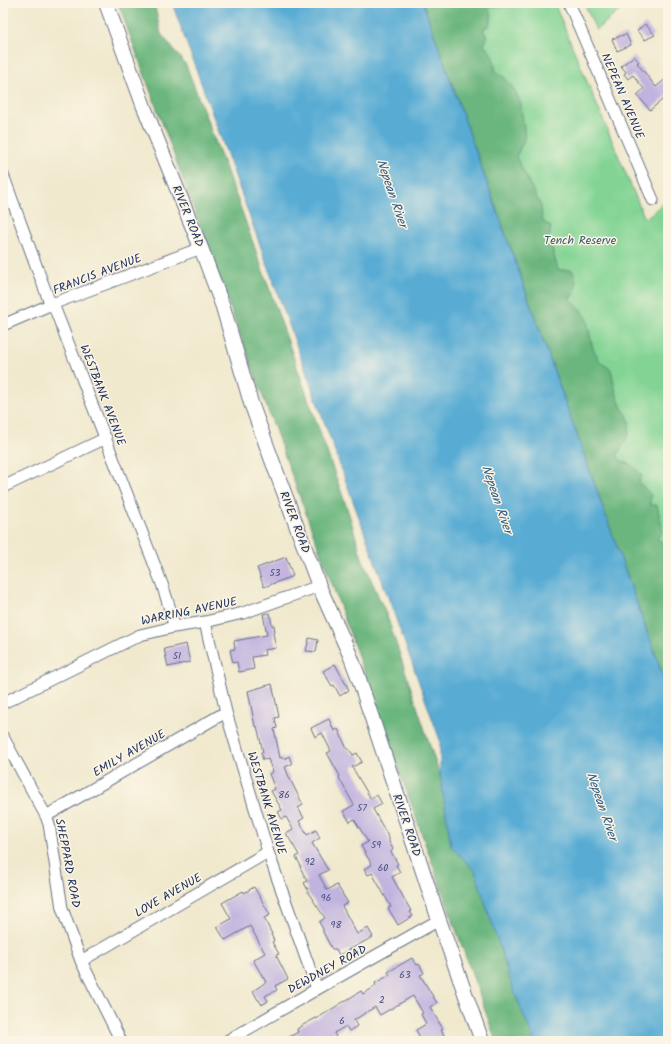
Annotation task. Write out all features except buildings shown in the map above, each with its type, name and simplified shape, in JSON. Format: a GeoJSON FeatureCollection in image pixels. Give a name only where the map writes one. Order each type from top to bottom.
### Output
{"type":"FeatureCollection","features":[{"type":"Feature","properties":{"kind":"street","name":"RIVER ROAD"},"geometry":{"type":"LineString","coordinates":[[106,3],[144,107],[201,248],[223,307],[250,403],[319,586],[358,676],[439,920],[482,1041]]}},
{"type":"Feature","properties":{"kind":"street","name":"NEPEAN AVENUE"},"geometry":{"type":"LineString","coordinates":[[569,3],[653,200]]}},
{"type":"Feature","properties":{"kind":"street","name":"WESTBANK AVENUE"},"geometry":{"type":"LineString","coordinates":[[3,175],[48,298],[55,309],[162,584],[174,627]]}},
{"type":"Feature","properties":{"kind":"street","name":"FRANCIS AVENUE"},"geometry":{"type":"LineString","coordinates":[[3,325],[52,304],[201,248]]}},
{"type":"Feature","properties":{"kind":"street"},"geometry":{"type":"LineString","coordinates":[[3,486],[106,438]]}},
{"type":"Feature","properties":{"kind":"street","name":"WARRING AVENUE"},"geometry":{"type":"LineString","coordinates":[[3,703],[136,637],[174,627],[205,622],[249,611],[319,586]]}},
{"type":"Feature","properties":{"kind":"street","name":"WESTBANK AVENUE"},"geometry":{"type":"LineString","coordinates":[[205,622],[226,712],[268,852],[317,989]]}},
{"type":"Feature","properties":{"kind":"street","name":"EMILY AVENUE"},"geometry":{"type":"LineString","coordinates":[[46,816],[226,712]]}},
{"type":"Feature","properties":{"kind":"street","name":"SHEPPARD ROAD"},"geometry":{"type":"LineString","coordinates":[[3,737],[46,816],[49,824],[62,908],[81,961],[121,1041]]}},
{"type":"Feature","properties":{"kind":"street","name":"LOVE AVENUE"},"geometry":{"type":"LineString","coordinates":[[81,961],[268,852]]}},
{"type":"Feature","properties":{"kind":"street","name":"DEWDNEY ROAD"},"geometry":{"type":"LineString","coordinates":[[227,1041],[439,920]]}},
{"type":"Feature","properties":{"kind":"green space"},"geometry":{"type":"Polygon","coordinates":[[[118,3],[154,3],[161,34],[186,65],[240,206],[349,514],[362,558],[388,619],[447,797],[480,877],[536,1041],[496,1041],[340,606],[118,3]]]}},
{"type":"Feature","properties":{"kind":"green space","name":"Tench Reserve"},"geometry":{"type":"Polygon","coordinates":[[[423,3],[554,3],[645,219],[668,199],[668,690],[423,3]]]}},
{"type":"Feature","properties":{"kind":"green space"},"geometry":{"type":"Polygon","coordinates":[[[423,3],[477,3],[478,6],[479,3],[521,3],[516,6],[487,7],[492,15],[489,26],[484,28],[484,33],[488,35],[484,45],[492,56],[495,70],[506,79],[515,91],[521,104],[525,138],[516,157],[541,206],[542,219],[551,227],[549,238],[558,270],[572,270],[574,273],[576,280],[575,289],[573,296],[569,297],[586,316],[593,349],[601,363],[611,369],[618,400],[627,414],[630,426],[628,436],[617,455],[620,460],[632,465],[642,476],[639,482],[651,495],[650,505],[657,505],[663,532],[657,539],[666,544],[668,553],[668,690],[423,3]]]}},
{"type":"Feature","properties":{"kind":"green space"},"geometry":{"type":"Polygon","coordinates":[[[584,3],[629,3],[596,30],[584,3]]]}},
{"type":"Feature","properties":{"kind":"water","name":"Nepean River"},"geometry":{"type":"Polygon","coordinates":[[[172,3],[423,3],[668,690],[668,1041],[534,1041],[513,989],[475,871],[451,846],[440,774],[440,740],[172,3]]]}}]}
